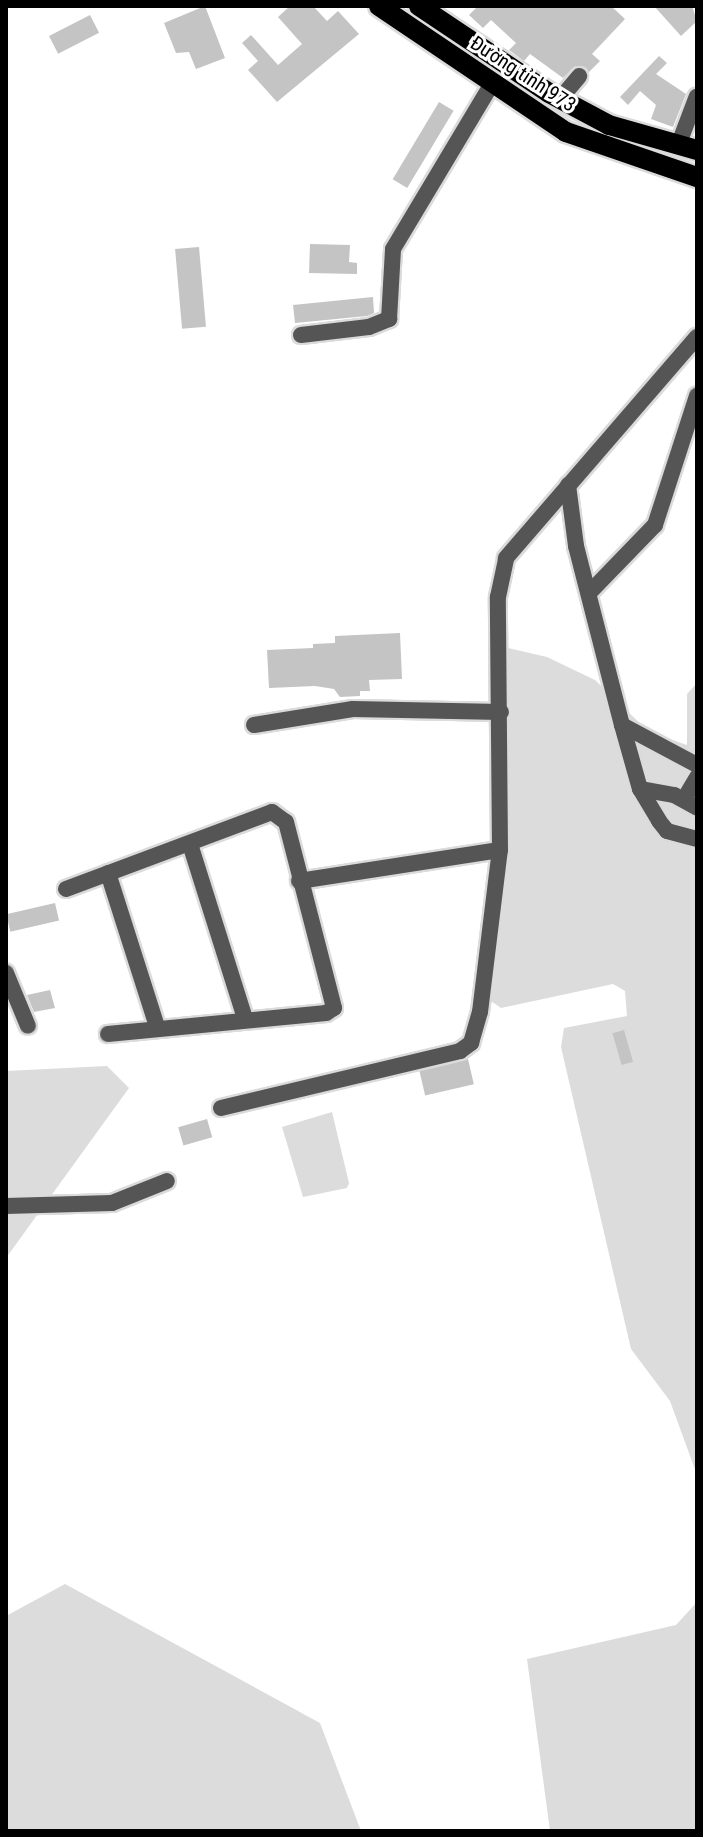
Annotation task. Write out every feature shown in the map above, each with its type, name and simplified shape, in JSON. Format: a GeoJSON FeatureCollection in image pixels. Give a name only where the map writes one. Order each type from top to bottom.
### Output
{"type":"FeatureCollection","features":[{"type":"Feature","properties":{"kind":"main road","name":"Đường tỉnh 973"},"geometry":{"type":"LineString","coordinates":[[379,6],[491,85],[566,132],[697,177]]}},
{"type":"Feature","properties":{"kind":"main road","name":"Đường tỉnh 973"},"geometry":{"type":"LineString","coordinates":[[419,6],[560,99],[609,125],[688,148]]}},
{"type":"Feature","properties":{"kind":"street"},"geometry":{"type":"LineString","coordinates":[[560,99],[579,76]]}},
{"type":"Feature","properties":{"kind":"street"},"geometry":{"type":"LineString","coordinates":[[301,335],[389,319],[393,249],[491,85]]}},
{"type":"Feature","properties":{"kind":"street"},"geometry":{"type":"LineString","coordinates":[[688,148],[697,96]]}},
{"type":"Feature","properties":{"kind":"street"},"geometry":{"type":"LineString","coordinates":[[221,1108],[460,1051],[471,1043],[480,1012],[500,850],[498,597],[506,558],[697,337]]}},
{"type":"Feature","properties":{"kind":"street"},"geometry":{"type":"LineString","coordinates":[[591,591],[655,525],[697,396]]}},
{"type":"Feature","properties":{"kind":"street"},"geometry":{"type":"LineString","coordinates":[[568,485],[576,546],[591,591],[608,685],[640,789],[667,831],[697,839]]}},
{"type":"Feature","properties":{"kind":"street"},"geometry":{"type":"LineString","coordinates":[[254,725],[353,709],[501,712]]}},
{"type":"Feature","properties":{"kind":"street"},"geometry":{"type":"LineString","coordinates":[[622,725],[697,765]]}},
{"type":"Feature","properties":{"kind":"street"},"geometry":{"type":"LineString","coordinates":[[640,789],[690,804],[697,777]]}},
{"type":"Feature","properties":{"kind":"street"},"geometry":{"type":"LineString","coordinates":[[66,889],[280,812],[334,1008],[326,1013],[245,1018],[108,1034]]}},
{"type":"Feature","properties":{"kind":"street"},"geometry":{"type":"LineString","coordinates":[[190,844],[245,1018]]}},
{"type":"Feature","properties":{"kind":"street"},"geometry":{"type":"LineString","coordinates":[[299,881],[500,850]]}},
{"type":"Feature","properties":{"kind":"street"},"geometry":{"type":"LineString","coordinates":[[108,873],[157,1027]]}},
{"type":"Feature","properties":{"kind":"street"},"geometry":{"type":"LineString","coordinates":[[6,973],[28,1026]]}},
{"type":"Feature","properties":{"kind":"street"},"geometry":{"type":"LineString","coordinates":[[6,1206],[112,1203],[167,1181]]}},
{"type":"Feature","properties":{"kind":"shaded area"},"geometry":{"type":"Polygon","coordinates":[[[508,648],[547,657],[595,680],[649,732],[687,745],[687,694],[697,683],[697,1475],[670,1401],[631,1349],[561,1047],[564,1028],[627,1016],[625,991],[613,984],[501,1008],[488,999],[508,648]]]}},
{"type":"Feature","properties":{"kind":"shaded area"},"geometry":{"type":"Polygon","coordinates":[[[107,1066],[129,1088],[6,1258],[6,1071],[107,1066]]]}},
{"type":"Feature","properties":{"kind":"shaded area"},"geometry":{"type":"Polygon","coordinates":[[[332,1112],[349,1183],[347,1188],[303,1197],[282,1127],[332,1112]]]}},
{"type":"Feature","properties":{"kind":"shaded area"},"geometry":{"type":"Polygon","coordinates":[[[65,1584],[320,1723],[361,1831],[6,1831],[6,1616],[65,1584]]]}},
{"type":"Feature","properties":{"kind":"shaded area"},"geometry":{"type":"Polygon","coordinates":[[[697,1602],[697,1831],[550,1831],[527,1659],[676,1625],[697,1602]]]}},
{"type":"Feature","properties":{"kind":"building"},"geometry":{"type":"Polygon","coordinates":[[[205,6],[225,58],[196,69],[189,52],[176,53],[164,23],[205,6]]]}},
{"type":"Feature","properties":{"kind":"building"},"geometry":{"type":"Polygon","coordinates":[[[290,6],[313,6],[327,21],[338,11],[359,34],[277,102],[248,70],[258,61],[242,43],[251,35],[278,65],[302,44],[278,17],[290,6]]]}},
{"type":"Feature","properties":{"kind":"building"},"geometry":{"type":"Polygon","coordinates":[[[478,6],[611,6],[625,19],[592,54],[600,61],[589,72],[576,66],[563,78],[530,54],[524,61],[509,50],[516,43],[491,20],[483,28],[469,15],[478,6]]]}},
{"type":"Feature","properties":{"kind":"building"},"geometry":{"type":"Polygon","coordinates":[[[654,6],[692,6],[697,21],[681,36],[654,6]]]}},
{"type":"Feature","properties":{"kind":"building"},"geometry":{"type":"Polygon","coordinates":[[[90,15],[99,33],[58,54],[49,36],[90,15]]]}},
{"type":"Feature","properties":{"kind":"building"},"geometry":{"type":"Polygon","coordinates":[[[659,56],[667,63],[656,74],[686,94],[673,127],[651,119],[656,105],[640,91],[628,105],[620,97],[659,56]]]}},
{"type":"Feature","properties":{"kind":"building"},"geometry":{"type":"Polygon","coordinates":[[[439,102],[454,111],[407,188],[393,179],[439,102]]]}},
{"type":"Feature","properties":{"kind":"building"},"geometry":{"type":"Polygon","coordinates":[[[310,244],[350,245],[349,262],[357,263],[357,274],[309,273],[310,244]]]}},
{"type":"Feature","properties":{"kind":"building"},"geometry":{"type":"Polygon","coordinates":[[[199,247],[206,327],[182,329],[175,249],[199,247]]]}},
{"type":"Feature","properties":{"kind":"building"},"geometry":{"type":"Polygon","coordinates":[[[373,297],[374,313],[367,316],[295,323],[293,305],[373,297]]]}},
{"type":"Feature","properties":{"kind":"building"},"geometry":{"type":"Polygon","coordinates":[[[400,633],[402,679],[369,680],[370,691],[360,691],[360,696],[340,697],[334,689],[315,686],[269,688],[267,650],[313,648],[313,644],[335,643],[335,636],[400,633]]]}},
{"type":"Feature","properties":{"kind":"building"},"geometry":{"type":"Polygon","coordinates":[[[55,903],[59,921],[10,932],[6,914],[55,903]]]}},
{"type":"Feature","properties":{"kind":"building"},"geometry":{"type":"Polygon","coordinates":[[[50,990],[55,1008],[34,1012],[27,995],[50,990]]]}},
{"type":"Feature","properties":{"kind":"building"},"geometry":{"type":"Polygon","coordinates":[[[624,1030],[633,1062],[622,1065],[612,1033],[624,1030]]]}},
{"type":"Feature","properties":{"kind":"building"},"geometry":{"type":"Polygon","coordinates":[[[468,1059],[474,1084],[425,1096],[419,1070],[468,1059]]]}},
{"type":"Feature","properties":{"kind":"building"},"geometry":{"type":"Polygon","coordinates":[[[207,1119],[212,1137],[183,1146],[178,1127],[207,1119]]]}}]}
